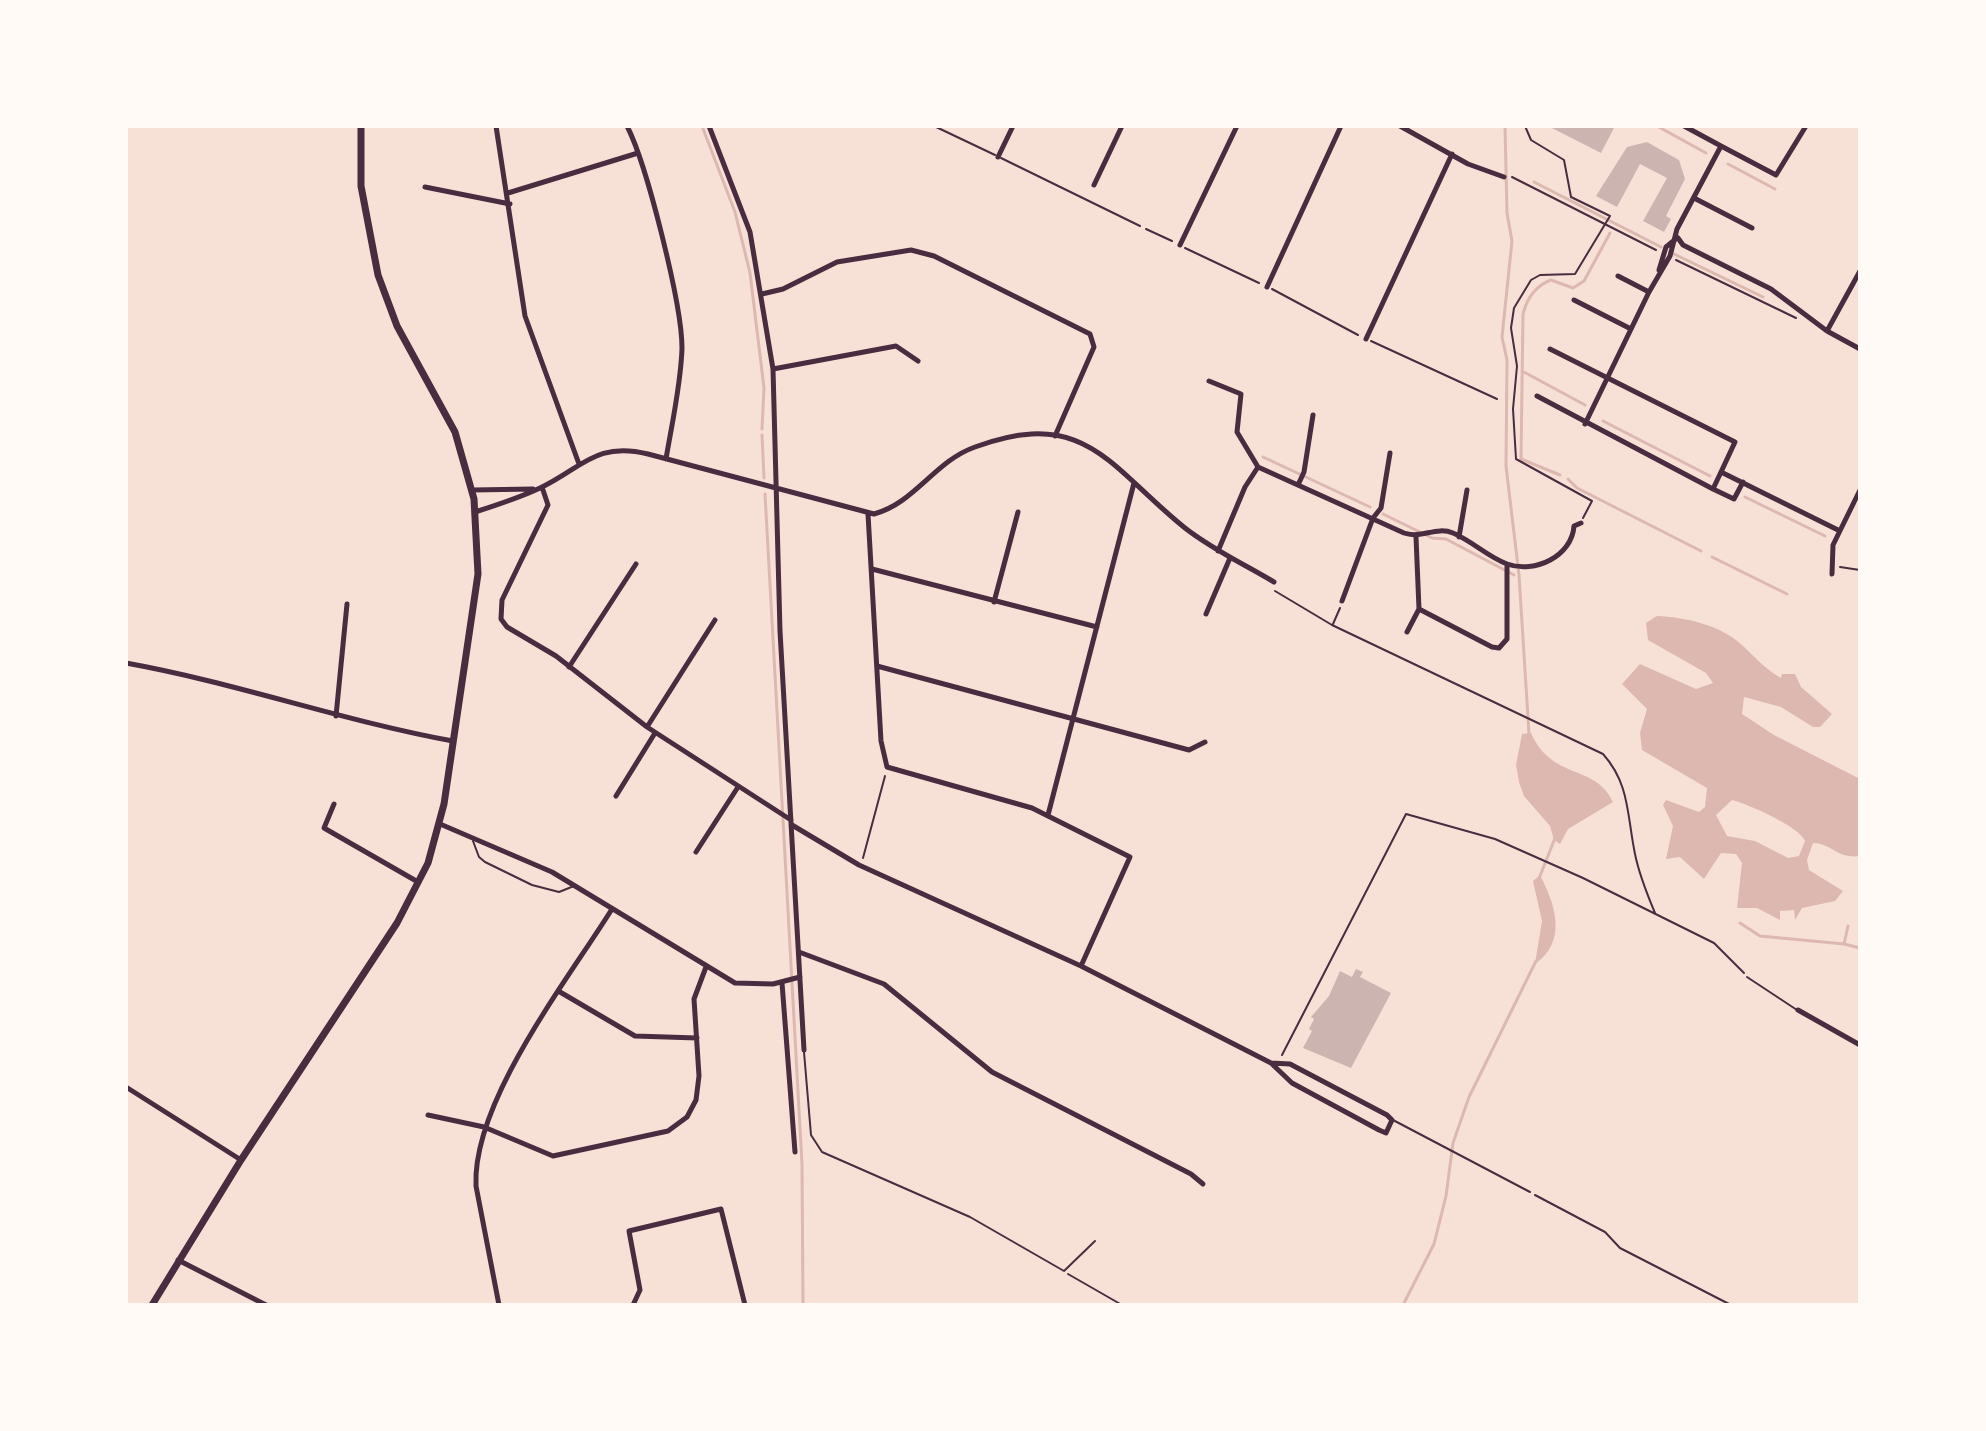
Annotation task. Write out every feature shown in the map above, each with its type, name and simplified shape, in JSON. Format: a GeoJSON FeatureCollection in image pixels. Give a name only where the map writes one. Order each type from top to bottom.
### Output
{"type":"FeatureCollection","features":[{"type":"Feature","properties":{"kind":"main road"},"geometry":{"type":"LineString","coordinates":[[152,1305],[241,1160],[397,923],[418,882],[440,824],[478,574],[473,490],[455,432],[397,326],[378,275],[361,186],[361,126]]}},
{"type":"Feature","properties":{"kind":"street"},"geometry":{"type":"LineString","coordinates":[[496,126],[525,316],[579,464]]}},
{"type":"Feature","properties":{"kind":"street"},"geometry":{"type":"LineString","coordinates":[[627,126],[638,153],[680,325],[681,358],[666,459]]}},
{"type":"Feature","properties":{"kind":"street"},"geometry":{"type":"LineString","coordinates":[[709,126],[744,214],[762,294],[773,369],[780,631],[804,1050]]}},
{"type":"Feature","properties":{"kind":"street"},"geometry":{"type":"LineString","coordinates":[[998,157],[1013,126]]}},
{"type":"Feature","properties":{"kind":"street"},"geometry":{"type":"LineString","coordinates":[[1094,185],[1122,126]]}},
{"type":"Feature","properties":{"kind":"street"},"geometry":{"type":"LineString","coordinates":[[1180,245],[1237,126]]}},
{"type":"Feature","properties":{"kind":"street"},"geometry":{"type":"LineString","coordinates":[[1267,287],[1341,126]]}},
{"type":"Feature","properties":{"kind":"street"},"geometry":{"type":"LineString","coordinates":[[1400,126],[1410,128],[1468,164],[1504,177]]}},
{"type":"Feature","properties":{"kind":"street"},"geometry":{"type":"LineString","coordinates":[[1684,126],[1776,175],[1806,126]]}},
{"type":"Feature","properties":{"kind":"street"},"geometry":{"type":"LineString","coordinates":[[1721,146],[1677,229],[1683,245],[1771,289],[1827,331],[1860,349]]}},
{"type":"Feature","properties":{"kind":"street"},"geometry":{"type":"LineString","coordinates":[[508,193],[638,153]]}},
{"type":"Feature","properties":{"kind":"street"},"geometry":{"type":"LineString","coordinates":[[1366,339],[1452,154]]}},
{"type":"Feature","properties":{"kind":"street"},"geometry":{"type":"LineString","coordinates":[[425,187],[510,204]]}},
{"type":"Feature","properties":{"kind":"street"},"geometry":{"type":"LineString","coordinates":[[1694,198],[1752,228]]}},
{"type":"Feature","properties":{"kind":"street"},"geometry":{"type":"LineString","coordinates":[[1585,424],[1678,237]]}},
{"type":"Feature","properties":{"kind":"street"},"geometry":{"type":"LineString","coordinates":[[762,294],[783,289],[837,262],[879,253],[911,250],[946,261],[1090,334],[1094,347],[1055,436]]}},
{"type":"Feature","properties":{"kind":"street"},"geometry":{"type":"LineString","coordinates":[[1827,331],[1860,271]]}},
{"type":"Feature","properties":{"kind":"street"},"geometry":{"type":"LineString","coordinates":[[1618,276],[1649,292]]}},
{"type":"Feature","properties":{"kind":"street"},"geometry":{"type":"LineString","coordinates":[[1574,300],[1631,329]]}},
{"type":"Feature","properties":{"kind":"street"},"geometry":{"type":"LineString","coordinates":[[773,369],[896,346],[918,361]]}},
{"type":"Feature","properties":{"kind":"street"},"geometry":{"type":"LineString","coordinates":[[1550,349],[1735,442],[1713,489]]}},
{"type":"Feature","properties":{"kind":"street"},"geometry":{"type":"LineString","coordinates":[[1209,381],[1241,394],[1237,432],[1258,467],[1301,479],[1373,518],[1418,536],[1438,531],[1459,537],[1508,568],[1554,559],[1570,543],[1574,526],[1581,523]]}},
{"type":"Feature","properties":{"kind":"street"},"geometry":{"type":"LineString","coordinates":[[1537,396],[1585,424],[1734,499],[1743,482]]}},
{"type":"Feature","properties":{"kind":"street"},"geometry":{"type":"LineString","coordinates":[[1301,479],[1313,415]]}},
{"type":"Feature","properties":{"kind":"street"},"geometry":{"type":"LineString","coordinates":[[475,512],[542,487],[593,455],[616,449],[666,459],[868,514],[904,501],[943,465],[972,448],[1021,435],[1055,436],[1104,453],[1134,483],[1218,551],[1274,582]]}},
{"type":"Feature","properties":{"kind":"street"},"geometry":{"type":"LineString","coordinates":[[1342,601],[1373,518],[1381,508],[1390,453]]}},
{"type":"Feature","properties":{"kind":"street"},"geometry":{"type":"LineString","coordinates":[[1218,551],[1245,487],[1258,467]]}},
{"type":"Feature","properties":{"kind":"street"},"geometry":{"type":"LineString","coordinates":[[1721,472],[1838,530]]}},
{"type":"Feature","properties":{"kind":"street"},"geometry":{"type":"LineString","coordinates":[[1048,815],[1134,483]]}},
{"type":"Feature","properties":{"kind":"street"},"geometry":{"type":"LineString","coordinates":[[473,490],[513,492],[542,487]]}},
{"type":"Feature","properties":{"kind":"street"},"geometry":{"type":"LineString","coordinates":[[542,487],[548,505],[499,610],[507,627],[569,667],[655,733],[859,865],[1081,966],[1271,1063],[1280,1076],[1386,1133],[1392,1120],[1281,1061],[1271,1063]]}},
{"type":"Feature","properties":{"kind":"street"},"geometry":{"type":"LineString","coordinates":[[1459,537],[1467,490]]}},
{"type":"Feature","properties":{"kind":"street"},"geometry":{"type":"LineString","coordinates":[[1831,570],[1838,530],[1857,502],[1860,490]]}},
{"type":"Feature","properties":{"kind":"street"},"geometry":{"type":"LineString","coordinates":[[994,602],[1018,512]]}},
{"type":"Feature","properties":{"kind":"street"},"geometry":{"type":"LineString","coordinates":[[868,514],[883,758],[887,767],[1048,815],[1130,857],[1081,966]]}},
{"type":"Feature","properties":{"kind":"street"},"geometry":{"type":"LineString","coordinates":[[1407,632],[1419,609],[1418,536]]}},
{"type":"Feature","properties":{"kind":"street"},"geometry":{"type":"LineString","coordinates":[[1206,614],[1230,558]]}},
{"type":"Feature","properties":{"kind":"street"},"geometry":{"type":"LineString","coordinates":[[569,667],[636,564]]}},
{"type":"Feature","properties":{"kind":"street"},"geometry":{"type":"LineString","coordinates":[[1419,609],[1484,644],[1499,648],[1507,639],[1508,568]]}},
{"type":"Feature","properties":{"kind":"street"},"geometry":{"type":"LineString","coordinates":[[872,569],[1097,627]]}},
{"type":"Feature","properties":{"kind":"street"},"geometry":{"type":"LineString","coordinates":[[336,716],[347,604]]}},
{"type":"Feature","properties":{"kind":"street"},"geometry":{"type":"LineString","coordinates":[[647,727],[715,620]]}},
{"type":"Feature","properties":{"kind":"street"},"geometry":{"type":"LineString","coordinates":[[126,663],[204,679],[336,716],[454,741]]}},
{"type":"Feature","properties":{"kind":"street"},"geometry":{"type":"LineString","coordinates":[[877,666],[1189,750],[1205,742]]}},
{"type":"Feature","properties":{"kind":"street"},"geometry":{"type":"LineString","coordinates":[[616,796],[655,733]]}},
{"type":"Feature","properties":{"kind":"street"},"geometry":{"type":"LineString","coordinates":[[696,852],[738,787]]}},
{"type":"Feature","properties":{"kind":"street"},"geometry":{"type":"LineString","coordinates":[[334,804],[324,828],[418,882]]}},
{"type":"Feature","properties":{"kind":"street"},"geometry":{"type":"LineString","coordinates":[[440,824],[531,861],[735,983],[782,983],[798,978]]}},
{"type":"Feature","properties":{"kind":"street"},"geometry":{"type":"LineString","coordinates":[[499,1305],[476,1186],[475,1167],[484,1127],[512,1067],[612,909]]}},
{"type":"Feature","properties":{"kind":"street"},"geometry":{"type":"LineString","coordinates":[[799,952],[884,984],[992,1072],[1191,1174],[1203,1184]]}},
{"type":"Feature","properties":{"kind":"street"},"geometry":{"type":"LineString","coordinates":[[428,1115],[437,1120],[484,1127],[553,1156],[668,1131],[687,1117],[696,1100],[699,1076],[694,999],[706,967]]}},
{"type":"Feature","properties":{"kind":"street"},"geometry":{"type":"LineString","coordinates":[[782,983],[795,1152]]}},
{"type":"Feature","properties":{"kind":"street"},"geometry":{"type":"LineString","coordinates":[[560,992],[635,1036],[697,1038]]}},
{"type":"Feature","properties":{"kind":"street"},"geometry":{"type":"LineString","coordinates":[[1798,1010],[1860,1045]]}},
{"type":"Feature","properties":{"kind":"street"},"geometry":{"type":"LineString","coordinates":[[126,1087],[241,1160]]}},
{"type":"Feature","properties":{"kind":"street"},"geometry":{"type":"LineString","coordinates":[[633,1305],[640,1290],[629,1231],[721,1209],[745,1305]]}},
{"type":"Feature","properties":{"kind":"street"},"geometry":{"type":"LineString","coordinates":[[178,1260],[266,1305]]}},
{"type":"Feature","properties":{"kind":"lane"},"geometry":{"type":"LineString","coordinates":[[934,126],[1140,226]]}},
{"type":"Feature","properties":{"kind":"lane"},"geometry":{"type":"LineString","coordinates":[[1504,177],[1512,177]]}},
{"type":"Feature","properties":{"kind":"lane"},"geometry":{"type":"LineString","coordinates":[[472,837],[479,857],[496,868],[546,890],[559,892],[575,886]]}},
{"type":"Feature","properties":{"kind":"lane"},"geometry":{"type":"LineString","coordinates":[[1747,977],[1798,1010]]}},
{"type":"Feature","properties":{"kind":"lane"},"geometry":{"type":"LineString","coordinates":[[804,1050],[811,1135],[822,1152],[970,1217],[1064,1271],[1095,1241]]}},
{"type":"Feature","properties":{"kind":"lane"},"geometry":{"type":"LineString","coordinates":[[1392,1120],[1530,1192]]}},
{"type":"Feature","properties":{"kind":"path"},"geometry":{"type":"LineString","coordinates":[[1525,126],[1531,140],[1564,160],[1571,197],[1610,216],[1587,249],[1575,274],[1540,275],[1531,280],[1518,298],[1511,317],[1517,366],[1513,409],[1516,459],[1592,501],[1581,523]]}},
{"type":"Feature","properties":{"kind":"path"},"geometry":{"type":"LineString","coordinates":[[1512,177],[1801,320]]}},
{"type":"Feature","properties":{"kind":"path"},"geometry":{"type":"LineString","coordinates":[[1228,269],[1366,339],[1497,399]]}},
{"type":"Feature","properties":{"kind":"path"},"geometry":{"type":"LineString","coordinates":[[1831,570],[1860,570]]}},
{"type":"Feature","properties":{"kind":"path"},"geometry":{"type":"LineString","coordinates":[[1274,582],[1275,591],[1332,625],[1603,754],[1618,771],[1628,798],[1635,855],[1656,914]]}},
{"type":"Feature","properties":{"kind":"path"},"geometry":{"type":"LineString","coordinates":[[1332,625],[1342,601]]}},
{"type":"Feature","properties":{"kind":"path"},"geometry":{"type":"LineString","coordinates":[[859,865],[887,767]]}},
{"type":"Feature","properties":{"kind":"path"},"geometry":{"type":"LineString","coordinates":[[1281,1061],[1406,814],[1495,839],[1540,858],[1714,943],[1727,952],[1747,977]]}},
{"type":"Feature","properties":{"kind":"path"},"geometry":{"type":"LineString","coordinates":[[1530,1192],[1605,1232],[1620,1248],[1731,1305]]}},
{"type":"Feature","properties":{"kind":"path"},"geometry":{"type":"LineString","coordinates":[[1064,1271],[1122,1305]]}},
{"type":"Feature","properties":{"kind":"shaded area"},"geometry":{"type":"Polygon","coordinates":[[[1657,616],[1668,617],[1702,623],[1724,632],[1781,678],[1782,674],[1795,674],[1801,687],[1832,714],[1820,727],[1813,727],[1781,707],[1744,697],[1742,714],[1774,735],[1860,779],[1860,856],[1846,855],[1813,843],[1807,860],[1809,870],[1843,891],[1835,901],[1802,908],[1795,920],[1794,910],[1780,911],[1780,920],[1757,908],[1737,908],[1742,863],[1736,854],[1721,853],[1704,879],[1680,857],[1666,859],[1673,826],[1663,805],[1666,800],[1699,812],[1705,807],[1707,788],[1642,750],[1640,733],[1647,709],[1622,684],[1640,664],[1696,689],[1713,683],[1706,673],[1648,640],[1646,623],[1657,616]],[[1732,800],[1716,815],[1727,836],[1755,841],[1788,858],[1799,856],[1805,841],[1801,835],[1773,817],[1732,800]]]}},
{"type":"Feature","properties":{"kind":"shaded area"},"geometry":{"type":"Polygon","coordinates":[[[1531,733],[1550,759],[1596,782],[1613,802],[1568,829],[1560,844],[1554,840],[1550,826],[1524,796],[1519,782],[1516,765],[1522,734],[1531,733]]]}},
{"type":"Feature","properties":{"kind":"shaded area"},"geometry":{"type":"Polygon","coordinates":[[[1540,875],[1556,922],[1552,944],[1535,964],[1542,921],[1533,881],[1540,875]]]}},
{"type":"Feature","properties":{"kind":"building"},"geometry":{"type":"Polygon","coordinates":[[[1548,126],[1594,127],[1615,126],[1601,153],[1548,126]]]}},
{"type":"Feature","properties":{"kind":"building"},"geometry":{"type":"Polygon","coordinates":[[[1647,142],[1679,160],[1685,179],[1666,216],[1671,219],[1664,232],[1643,221],[1667,178],[1640,164],[1617,207],[1596,196],[1627,147],[1647,142]]]}},
{"type":"Feature","properties":{"kind":"building"},"geometry":{"type":"Polygon","coordinates":[[[1356,969],[1363,972],[1360,977],[1391,993],[1351,1068],[1303,1048],[1312,1031],[1309,1029],[1314,1019],[1311,1017],[1329,996],[1340,971],[1352,977],[1356,969]]]}},
{"type":"Feature","properties":{"kind":"waterway"},"geometry":{"type":"LineString","coordinates":[[702,126],[735,212],[750,273],[764,388],[762,429]]}},
{"type":"Feature","properties":{"kind":"waterway"},"geometry":{"type":"LineString","coordinates":[[1505,126],[1507,213],[1512,241],[1502,337],[1507,360],[1506,466],[1519,575],[1529,734]]}},
{"type":"Feature","properties":{"kind":"waterway"},"geometry":{"type":"LineString","coordinates":[[1657,126],[1706,153]]}},
{"type":"Feature","properties":{"kind":"waterway"},"geometry":{"type":"LineString","coordinates":[[1728,164],[1775,189]]}},
{"type":"Feature","properties":{"kind":"waterway"},"geometry":{"type":"LineString","coordinates":[[1534,182],[1661,247]]}},
{"type":"Feature","properties":{"kind":"waterway"},"geometry":{"type":"LineString","coordinates":[[1560,475],[1521,459],[1523,314],[1532,293],[1545,283],[1551,280],[1573,288],[1584,281],[1610,233]]}},
{"type":"Feature","properties":{"kind":"waterway"},"geometry":{"type":"LineString","coordinates":[[1674,254],[1763,297]]}},
{"type":"Feature","properties":{"kind":"waterway"},"geometry":{"type":"LineString","coordinates":[[1522,371],[1585,405]]}},
{"type":"Feature","properties":{"kind":"waterway"},"geometry":{"type":"LineString","coordinates":[[1603,421],[1710,476]]}},
{"type":"Feature","properties":{"kind":"waterway"},"geometry":{"type":"LineString","coordinates":[[762,435],[764,478]]}},
{"type":"Feature","properties":{"kind":"waterway"},"geometry":{"type":"LineString","coordinates":[[1263,457],[1370,507]]}},
{"type":"Feature","properties":{"kind":"waterway"},"geometry":{"type":"LineString","coordinates":[[1568,479],[1577,488],[1701,551]]}},
{"type":"Feature","properties":{"kind":"waterway"},"geometry":{"type":"LineString","coordinates":[[765,494],[802,1164],[803,1305]]}},
{"type":"Feature","properties":{"kind":"waterway"},"geometry":{"type":"LineString","coordinates":[[1745,497],[1825,536]]}},
{"type":"Feature","properties":{"kind":"waterway"},"geometry":{"type":"LineString","coordinates":[[1383,514],[1432,538],[1446,539],[1514,575]]}},
{"type":"Feature","properties":{"kind":"waterway"},"geometry":{"type":"LineString","coordinates":[[1712,557],[1787,594]]}},
{"type":"Feature","properties":{"kind":"waterway"},"geometry":{"type":"LineString","coordinates":[[1540,876],[1555,838]]}},
{"type":"Feature","properties":{"kind":"waterway"},"geometry":{"type":"LineString","coordinates":[[1740,923],[1760,936],[1844,944]]}},
{"type":"Feature","properties":{"kind":"waterway"},"geometry":{"type":"LineString","coordinates":[[1848,926],[1844,944],[1860,948]]}},
{"type":"Feature","properties":{"kind":"waterway"},"geometry":{"type":"LineString","coordinates":[[1403,1305],[1434,1244],[1446,1196],[1453,1143],[1469,1097],[1536,961]]}}]}
